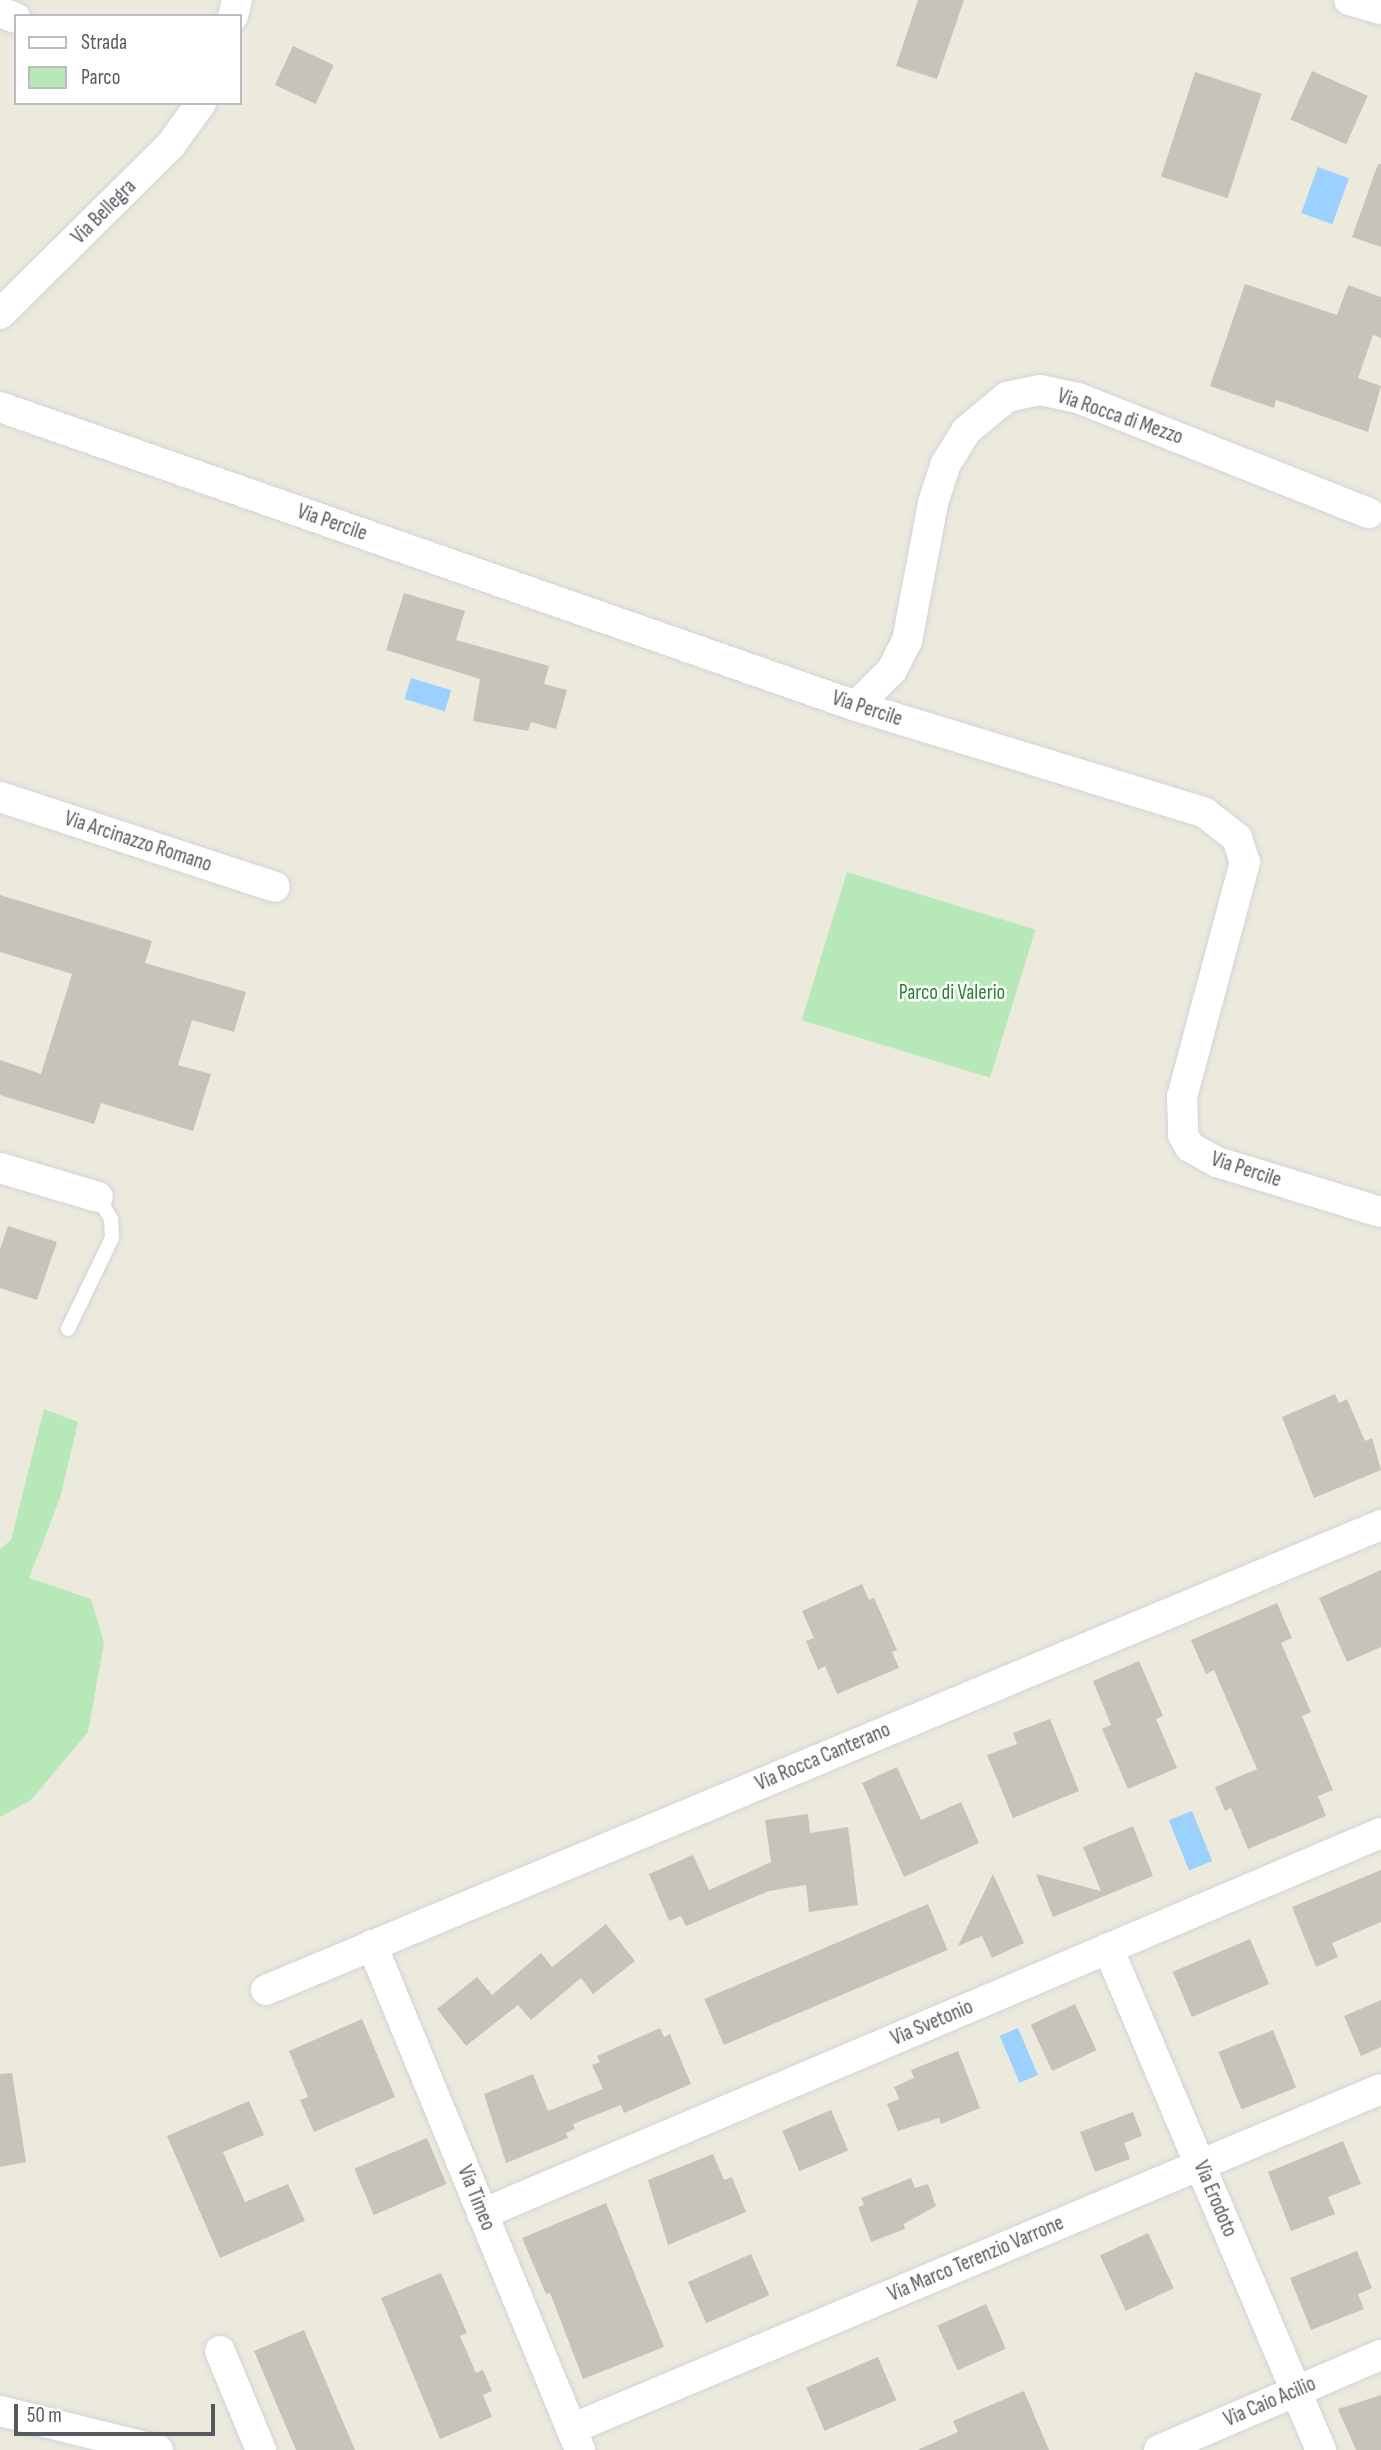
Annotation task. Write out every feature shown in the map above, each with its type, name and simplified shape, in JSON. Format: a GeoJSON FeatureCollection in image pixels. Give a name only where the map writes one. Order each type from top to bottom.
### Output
{"type":"FeatureCollection","features":[{"type":"Feature","properties":{"kind":"street"},"geometry":{"type":"LineString","coordinates":[[1349,0],[1381,9]]}},
{"type":"Feature","properties":{"kind":"street","name":"Via Bellegra"},"geometry":{"type":"LineString","coordinates":[[0,314],[170,146],[200,105]]}},
{"type":"Feature","properties":{"kind":"street","name":"Via Rocca di Mezzo"},"geometry":{"type":"LineString","coordinates":[[856,706],[892,670],[907,641],[933,503],[945,465],[966,431],[1007,397],[1040,390],[1078,398],[1369,513]]}},
{"type":"Feature","properties":{"kind":"street","name":"Via Percile"},"geometry":{"type":"LineString","coordinates":[[0,407],[856,706],[1191,808],[1228,829],[1242,848],[1243,878],[1182,1097],[1183,1135],[1203,1157],[1381,1212]]}},
{"type":"Feature","properties":{"kind":"street","name":"Via Arcinazzo Romano"},"geometry":{"type":"LineString","coordinates":[[0,797],[275,887]]}},
{"type":"Feature","properties":{"kind":"street"},"geometry":{"type":"LineString","coordinates":[[0,1168],[98,1197]]}},
{"type":"Feature","properties":{"kind":"street","name":"Via Rocca Canterano"},"geometry":{"type":"LineString","coordinates":[[266,1990],[1381,1525]]}},
{"type":"Feature","properties":{"kind":"street","name":"Via Svetonio"},"geometry":{"type":"LineString","coordinates":[[482,2214],[1381,1833]]}},
{"type":"Feature","properties":{"kind":"street","name":"Via Timeo"},"geometry":{"type":"LineString","coordinates":[[372,1945],[576,2440]]}},
{"type":"Feature","properties":{"kind":"street","name":"Via Erodoto"},"geometry":{"type":"LineString","coordinates":[[1108,1948],[1321,2450]]}},
{"type":"Feature","properties":{"kind":"street","name":"Via Marco Terenzio Varrone"},"geometry":{"type":"LineString","coordinates":[[576,2440],[1200,2165],[1381,2089]]}},
{"type":"Feature","properties":{"kind":"street"},"geometry":{"type":"LineString","coordinates":[[220,2351],[261,2450]]}},
{"type":"Feature","properties":{"kind":"street","name":"Via Caio Acilio"},"geometry":{"type":"LineString","coordinates":[[1159,2450],[1381,2355]]}},
{"type":"Feature","properties":{"kind":"street"},"geometry":{"type":"LineString","coordinates":[[0,2411],[158,2450]]}},
{"type":"Feature","properties":{"kind":"lane"},"geometry":{"type":"LineString","coordinates":[[68,1329],[112,1238],[111,1219],[98,1197]]}},
{"type":"Feature","properties":{"kind":"green space","name":"Parco di Valerio"},"geometry":{"type":"Polygon","coordinates":[[[847,872],[1035,930],[990,1078],[802,1020],[847,872]]]}},
{"type":"Feature","properties":{"kind":"green space"},"geometry":{"type":"Polygon","coordinates":[[[44,1409],[78,1422],[60,1498],[29,1578],[91,1599],[104,1643],[88,1732],[31,1800],[0,1817],[0,1549],[11,1540],[44,1409]]]}},
{"type":"Feature","properties":{"kind":"water"},"geometry":{"type":"Polygon","coordinates":[[[1318,167],[1349,178],[1332,224],[1301,213],[1318,167]]]}},
{"type":"Feature","properties":{"kind":"water"},"geometry":{"type":"Polygon","coordinates":[[[411,678],[451,690],[445,711],[405,699],[411,678]]]}},
{"type":"Feature","properties":{"kind":"water"},"geometry":{"type":"Polygon","coordinates":[[[1192,1811],[1212,1861],[1189,1870],[1169,1820],[1192,1811]]]}},
{"type":"Feature","properties":{"kind":"water"},"geometry":{"type":"Polygon","coordinates":[[[1018,2028],[1038,2075],[1020,2083],[1000,2036],[1018,2028]]]}},
{"type":"Feature","properties":{"kind":"building"},"geometry":{"type":"Polygon","coordinates":[[[918,0],[964,0],[937,79],[896,66],[918,0]]]}},
{"type":"Feature","properties":{"kind":"building"},"geometry":{"type":"Polygon","coordinates":[[[293,46],[334,65],[316,104],[275,85],[293,46]]]}},
{"type":"Feature","properties":{"kind":"building"},"geometry":{"type":"Polygon","coordinates":[[[1312,71],[1368,96],[1346,144],[1290,119],[1312,71]]]}},
{"type":"Feature","properties":{"kind":"building"},"geometry":{"type":"Polygon","coordinates":[[[1195,72],[1262,94],[1228,198],[1161,177],[1195,72]]]}},
{"type":"Feature","properties":{"kind":"building"},"geometry":{"type":"Polygon","coordinates":[[[1378,164],[1381,164],[1381,247],[1352,237],[1378,164]]]}},
{"type":"Feature","properties":{"kind":"building"},"geometry":{"type":"Polygon","coordinates":[[[1245,284],[1337,315],[1348,285],[1381,297],[1381,338],[1373,335],[1358,378],[1381,386],[1368,432],[1276,400],[1274,408],[1210,386],[1245,284]]]}},
{"type":"Feature","properties":{"kind":"building"},"geometry":{"type":"Polygon","coordinates":[[[404,593],[465,611],[456,640],[549,666],[544,684],[567,690],[556,729],[531,722],[528,731],[473,721],[480,679],[386,650],[404,593]]]}},
{"type":"Feature","properties":{"kind":"building"},"geometry":{"type":"Polygon","coordinates":[[[0,895],[152,941],[145,963],[246,992],[234,1032],[192,1020],[178,1065],[211,1074],[193,1131],[101,1103],[94,1124],[0,1095],[0,1060],[41,1074],[72,974],[0,952],[0,895]]]}},
{"type":"Feature","properties":{"kind":"building"},"geometry":{"type":"Polygon","coordinates":[[[8,1226],[57,1242],[37,1300],[0,1288],[0,1249],[8,1226]]]}},
{"type":"Feature","properties":{"kind":"building"},"geometry":{"type":"Polygon","coordinates":[[[1335,1394],[1339,1403],[1347,1399],[1365,1441],[1372,1438],[1381,1470],[1314,1498],[1282,1417],[1335,1394]]]}},
{"type":"Feature","properties":{"kind":"building"},"geometry":{"type":"Polygon","coordinates":[[[1381,1570],[1381,1647],[1347,1662],[1319,1598],[1381,1570]]]}},
{"type":"Feature","properties":{"kind":"building"},"geometry":{"type":"Polygon","coordinates":[[[862,1584],[869,1600],[874,1598],[897,1650],[892,1652],[899,1668],[837,1694],[825,1666],[818,1670],[806,1641],[814,1638],[802,1611],[862,1584]]]}},
{"type":"Feature","properties":{"kind":"building"},"geometry":{"type":"Polygon","coordinates":[[[1277,1603],[1292,1638],[1281,1643],[1311,1712],[1302,1716],[1333,1790],[1318,1796],[1326,1816],[1248,1849],[1231,1808],[1225,1811],[1215,1787],[1257,1769],[1214,1670],[1206,1674],[1191,1640],[1277,1603]]]}},
{"type":"Feature","properties":{"kind":"building"},"geometry":{"type":"Polygon","coordinates":[[[1139,1661],[1163,1716],[1156,1719],[1177,1768],[1128,1789],[1102,1729],[1111,1725],[1093,1681],[1139,1661]]]}},
{"type":"Feature","properties":{"kind":"building"},"geometry":{"type":"Polygon","coordinates":[[[1050,1719],[1079,1791],[1013,1818],[987,1755],[1017,1744],[1013,1733],[1050,1719]]]}},
{"type":"Feature","properties":{"kind":"building"},"geometry":{"type":"Polygon","coordinates":[[[897,1767],[921,1820],[961,1802],[979,1843],[904,1877],[862,1783],[897,1767]]]}},
{"type":"Feature","properties":{"kind":"building"},"geometry":{"type":"Polygon","coordinates":[[[808,1814],[810,1833],[848,1827],[858,1905],[809,1912],[806,1885],[769,1891],[686,1926],[681,1916],[669,1921],[649,1874],[693,1855],[709,1890],[771,1862],[765,1820],[808,1814]]]}},
{"type":"Feature","properties":{"kind":"building"},"geometry":{"type":"Polygon","coordinates":[[[1133,1826],[1153,1876],[1053,1917],[1036,1874],[1101,1891],[1083,1847],[1133,1826]]]}},
{"type":"Feature","properties":{"kind":"building"},"geometry":{"type":"Polygon","coordinates":[[[1381,1870],[1381,1922],[1332,1943],[1338,1957],[1316,1967],[1292,1907],[1381,1870]]]}},
{"type":"Feature","properties":{"kind":"building"},"geometry":{"type":"Polygon","coordinates":[[[993,1874],[1024,1943],[992,1958],[982,1936],[958,1946],[993,1874]]]}},
{"type":"Feature","properties":{"kind":"building"},"geometry":{"type":"Polygon","coordinates":[[[928,1904],[948,1950],[724,2045],[704,1999],[928,1904]]]}},
{"type":"Feature","properties":{"kind":"building"},"geometry":{"type":"Polygon","coordinates":[[[606,1924],[635,1961],[593,1994],[581,1978],[531,2020],[518,2005],[466,2046],[437,2009],[477,1977],[492,1995],[541,1953],[552,1967],[606,1924]]]}},
{"type":"Feature","properties":{"kind":"building"},"geometry":{"type":"Polygon","coordinates":[[[1250,1939],[1269,1984],[1192,2017],[1173,1972],[1250,1939]]]}},
{"type":"Feature","properties":{"kind":"building"},"geometry":{"type":"Polygon","coordinates":[[[1381,2000],[1381,2047],[1361,2056],[1344,2016],[1381,2000]]]}},
{"type":"Feature","properties":{"kind":"building"},"geometry":{"type":"Polygon","coordinates":[[[1075,2004],[1097,2050],[1052,2071],[1031,2025],[1075,2004]]]}},
{"type":"Feature","properties":{"kind":"building"},"geometry":{"type":"Polygon","coordinates":[[[362,2019],[395,2097],[314,2132],[300,2100],[308,2097],[289,2051],[362,2019]]]}},
{"type":"Feature","properties":{"kind":"building"},"geometry":{"type":"Polygon","coordinates":[[[660,2028],[664,2037],[670,2034],[691,2084],[624,2113],[621,2105],[573,2124],[575,2129],[566,2133],[568,2138],[506,2163],[484,2094],[533,2074],[548,2111],[603,2089],[592,2065],[600,2062],[597,2056],[660,2028]]]}},
{"type":"Feature","properties":{"kind":"building"},"geometry":{"type":"Polygon","coordinates":[[[1273,2030],[1296,2087],[1242,2110],[1218,2052],[1273,2030]]]}},
{"type":"Feature","properties":{"kind":"building"},"geometry":{"type":"Polygon","coordinates":[[[958,2051],[980,2108],[941,2124],[939,2118],[898,2131],[887,2104],[899,2099],[894,2087],[914,2078],[911,2070],[958,2051]]]}},
{"type":"Feature","properties":{"kind":"building"},"geometry":{"type":"Polygon","coordinates":[[[12,2073],[26,2162],[0,2167],[0,2074],[12,2073]]]}},
{"type":"Feature","properties":{"kind":"building"},"geometry":{"type":"Polygon","coordinates":[[[249,2101],[264,2135],[223,2152],[245,2202],[288,2184],[305,2221],[220,2258],[167,2136],[249,2101]]]}},
{"type":"Feature","properties":{"kind":"building"},"geometry":{"type":"Polygon","coordinates":[[[831,2110],[848,2151],[799,2171],[782,2131],[831,2110]]]}},
{"type":"Feature","properties":{"kind":"building"},"geometry":{"type":"Polygon","coordinates":[[[1133,2112],[1142,2136],[1124,2143],[1130,2159],[1095,2172],[1080,2132],[1133,2112]]]}},
{"type":"Feature","properties":{"kind":"building"},"geometry":{"type":"Polygon","coordinates":[[[427,2138],[447,2184],[374,2215],[354,2169],[427,2138]]]}},
{"type":"Feature","properties":{"kind":"building"},"geometry":{"type":"Polygon","coordinates":[[[1343,2141],[1361,2184],[1328,2197],[1335,2214],[1291,2231],[1268,2172],[1343,2141]]]}},
{"type":"Feature","properties":{"kind":"building"},"geometry":{"type":"Polygon","coordinates":[[[713,2154],[724,2180],[732,2177],[746,2212],[668,2245],[648,2180],[713,2154]]]}},
{"type":"Feature","properties":{"kind":"building"},"geometry":{"type":"Polygon","coordinates":[[[911,2178],[915,2188],[928,2184],[936,2206],[904,2224],[905,2229],[871,2242],[858,2207],[864,2205],[861,2198],[911,2178]]]}},
{"type":"Feature","properties":{"kind":"building"},"geometry":{"type":"Polygon","coordinates":[[[606,2203],[664,2347],[583,2379],[550,2293],[546,2294],[522,2238],[606,2203]]]}},
{"type":"Feature","properties":{"kind":"building"},"geometry":{"type":"Polygon","coordinates":[[[1148,2233],[1174,2288],[1126,2311],[1100,2255],[1148,2233]]]}},
{"type":"Feature","properties":{"kind":"building"},"geometry":{"type":"Polygon","coordinates":[[[1357,2251],[1372,2288],[1358,2294],[1364,2309],[1311,2330],[1290,2278],[1357,2251]]]}},
{"type":"Feature","properties":{"kind":"building"},"geometry":{"type":"Polygon","coordinates":[[[751,2254],[769,2295],[706,2323],[688,2282],[751,2254]]]}},
{"type":"Feature","properties":{"kind":"building"},"geometry":{"type":"Polygon","coordinates":[[[441,2273],[467,2333],[460,2336],[476,2373],[483,2370],[492,2391],[483,2395],[492,2417],[440,2439],[381,2298],[441,2273]]]}},
{"type":"Feature","properties":{"kind":"building"},"geometry":{"type":"Polygon","coordinates":[[[986,2304],[1006,2349],[958,2370],[938,2326],[986,2304]]]}},
{"type":"Feature","properties":{"kind":"building"},"geometry":{"type":"Polygon","coordinates":[[[304,2330],[355,2450],[296,2450],[254,2351],[304,2330]]]}},
{"type":"Feature","properties":{"kind":"building"},"geometry":{"type":"Polygon","coordinates":[[[878,2357],[896,2400],[825,2431],[806,2387],[878,2357]]]}},
{"type":"Feature","properties":{"kind":"building"},"geometry":{"type":"Polygon","coordinates":[[[1024,2391],[1049,2450],[917,2450],[958,2432],[953,2421],[1024,2391]]]}},
{"type":"Feature","properties":{"kind":"building"},"geometry":{"type":"Polygon","coordinates":[[[1381,2395],[1381,2450],[1356,2450],[1338,2409],[1381,2395]]]}}]}
